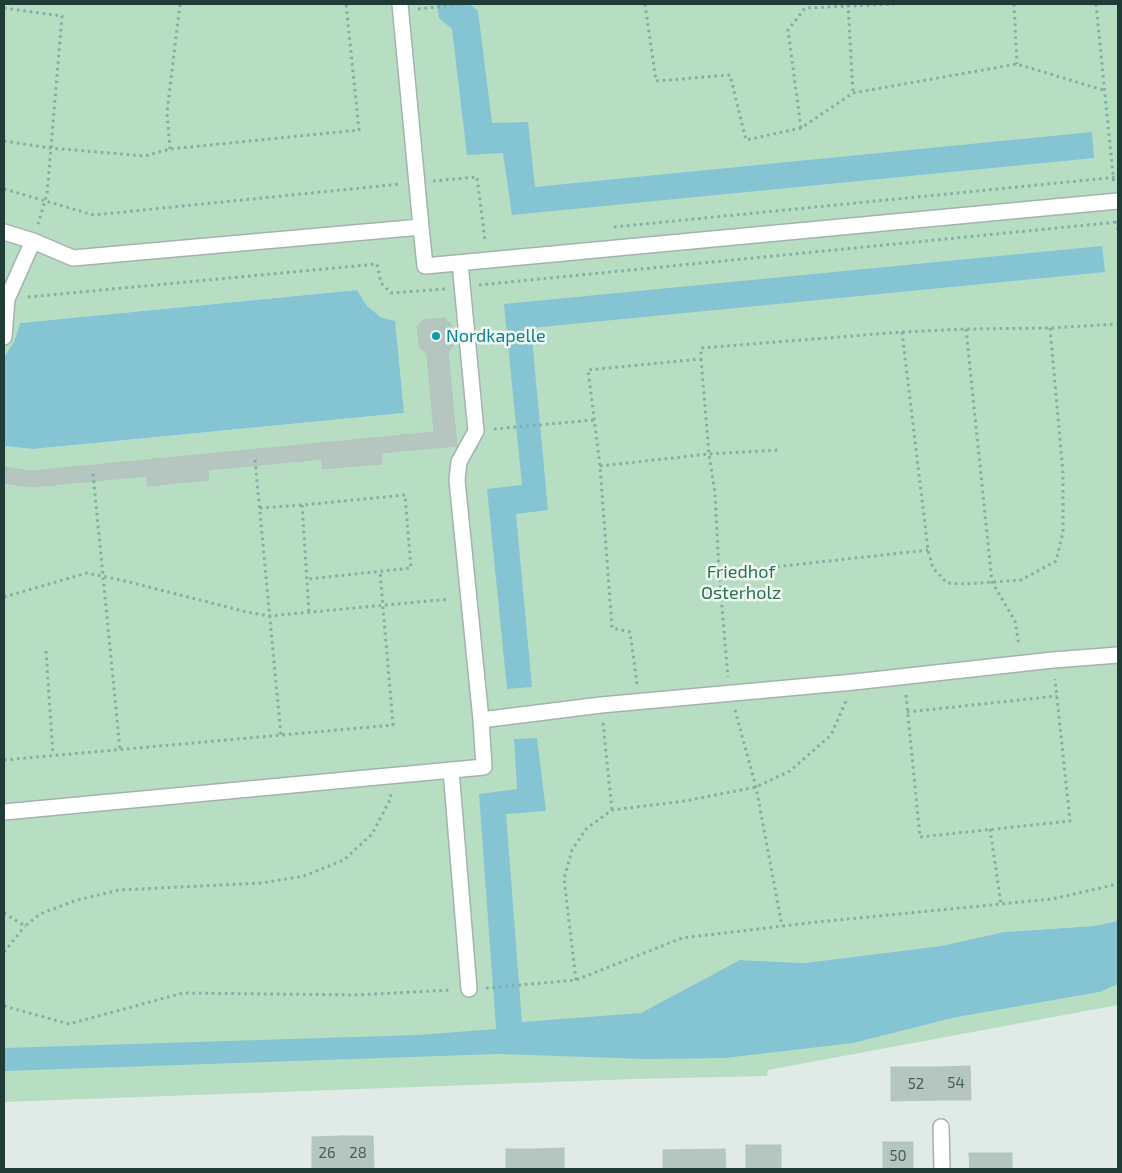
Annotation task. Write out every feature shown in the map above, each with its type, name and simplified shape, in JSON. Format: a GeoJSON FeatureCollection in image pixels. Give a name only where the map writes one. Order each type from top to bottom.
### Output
{"type":"FeatureCollection","features":[{"type":"Feature","properties":{"kind":"lane"},"geometry":{"type":"LineString","coordinates":[[400,8],[425,266],[1117,201]]}},
{"type":"Feature","properties":{"kind":"lane"},"geometry":{"type":"LineString","coordinates":[[4,232],[73,258],[421,227]]}},
{"type":"Feature","properties":{"kind":"lane"},"geometry":{"type":"LineString","coordinates":[[4,337],[7,299],[33,242]]}},
{"type":"Feature","properties":{"kind":"lane"},"geometry":{"type":"LineString","coordinates":[[4,812],[484,767],[457,480],[459,462],[476,431],[460,263]]}},
{"type":"Feature","properties":{"kind":"lane"},"geometry":{"type":"LineString","coordinates":[[481,720],[601,705],[854,682],[1118,654]]}},
{"type":"Feature","properties":{"kind":"lane"},"geometry":{"type":"LineString","coordinates":[[450,770],[469,989]]}},
{"type":"Feature","properties":{"kind":"lane"},"geometry":{"type":"LineString","coordinates":[[941,1126],[942,1169]]}},
{"type":"Feature","properties":{"kind":"path"},"geometry":{"type":"LineString","coordinates":[[170,149],[167,112],[180,4]]}},
{"type":"Feature","properties":{"kind":"path"},"geometry":{"type":"LineString","coordinates":[[4,141],[50,148],[145,156],[170,149],[359,130],[346,4]]}},
{"type":"Feature","properties":{"kind":"path"},"geometry":{"type":"LineString","coordinates":[[400,8],[460,4]]}},
{"type":"Feature","properties":{"kind":"path"},"geometry":{"type":"LineString","coordinates":[[645,4],[656,81],[730,76],[746,140],[801,128],[853,93],[1017,64],[1104,90]]}},
{"type":"Feature","properties":{"kind":"path"},"geometry":{"type":"LineString","coordinates":[[801,128],[788,30],[805,8],[848,4],[895,4]]}},
{"type":"Feature","properties":{"kind":"path"},"geometry":{"type":"LineString","coordinates":[[848,4],[853,93]]}},
{"type":"Feature","properties":{"kind":"path"},"geometry":{"type":"LineString","coordinates":[[1014,4],[1017,64]]}},
{"type":"Feature","properties":{"kind":"path"},"geometry":{"type":"LineString","coordinates":[[1096,4],[1117,201],[1118,234]]}},
{"type":"Feature","properties":{"kind":"path"},"geometry":{"type":"LineString","coordinates":[[4,8],[62,16],[50,148],[48,194],[33,242]]}},
{"type":"Feature","properties":{"kind":"path"},"geometry":{"type":"LineString","coordinates":[[4,189],[94,215],[477,177],[485,240],[495,239]]}},
{"type":"Feature","properties":{"kind":"path"},"geometry":{"type":"LineString","coordinates":[[613,228],[1118,177]]}},
{"type":"Feature","properties":{"kind":"path"},"geometry":{"type":"LineString","coordinates":[[715,493],[709,454],[701,348],[902,332],[1118,324]]}},
{"type":"Feature","properties":{"kind":"path"},"geometry":{"type":"LineString","coordinates":[[902,332],[928,550],[933,568],[947,583],[965,584],[1021,580],[1056,561],[1063,532],[1062,473],[1050,328]]}},
{"type":"Feature","properties":{"kind":"path"},"geometry":{"type":"LineString","coordinates":[[966,329],[992,582],[1015,620],[1022,664]]}},
{"type":"Feature","properties":{"kind":"path"},"geometry":{"type":"LineString","coordinates":[[640,702],[630,632],[612,628],[600,466],[588,370],[701,359]]}},
{"type":"Feature","properties":{"kind":"path"},"geometry":{"type":"LineString","coordinates":[[503,428],[594,420]]}},
{"type":"Feature","properties":{"kind":"path"},"geometry":{"type":"LineString","coordinates":[[600,466],[709,454],[778,450]]}},
{"type":"Feature","properties":{"kind":"path"},"geometry":{"type":"LineString","coordinates":[[255,460],[281,736]]}},
{"type":"Feature","properties":{"kind":"path"},"geometry":{"type":"LineString","coordinates":[[93,474],[120,750]]}},
{"type":"Feature","properties":{"kind":"path"},"geometry":{"type":"LineString","coordinates":[[260,508],[405,495],[411,568],[308,578]]}},
{"type":"Feature","properties":{"kind":"path"},"geometry":{"type":"LineString","coordinates":[[302,505],[310,612]]}},
{"type":"Feature","properties":{"kind":"path"},"geometry":{"type":"LineString","coordinates":[[719,573],[928,550]]}},
{"type":"Feature","properties":{"kind":"path"},"geometry":{"type":"LineString","coordinates":[[4,760],[393,725],[380,572]]}},
{"type":"Feature","properties":{"kind":"path"},"geometry":{"type":"LineString","coordinates":[[4,597],[87,573],[269,616],[468,597]]}},
{"type":"Feature","properties":{"kind":"path"},"geometry":{"type":"LineString","coordinates":[[46,651],[53,756]]}},
{"type":"Feature","properties":{"kind":"path"},"geometry":{"type":"LineString","coordinates":[[904,677],[920,836],[1070,821],[1053,660]]}},
{"type":"Feature","properties":{"kind":"path"},"geometry":{"type":"LineString","coordinates":[[576,980],[564,879],[572,850],[586,829],[612,810],[685,801],[756,787],[790,771],[831,735],[854,682]]}},
{"type":"Feature","properties":{"kind":"path"},"geometry":{"type":"LineString","coordinates":[[907,712],[1057,696]]}},
{"type":"Feature","properties":{"kind":"path"},"geometry":{"type":"LineString","coordinates":[[601,705],[612,810]]}},
{"type":"Feature","properties":{"kind":"path"},"geometry":{"type":"LineString","coordinates":[[4,952],[25,926],[40,914],[74,901],[119,890],[262,883],[304,876],[344,860],[372,834],[390,800],[392,776]]}},
{"type":"Feature","properties":{"kind":"path"},"geometry":{"type":"LineString","coordinates":[[990,829],[1002,904]]}},
{"type":"Feature","properties":{"kind":"path"},"geometry":{"type":"LineString","coordinates":[[4,1006],[69,1024],[182,993],[356,995],[486,988],[576,980],[682,938],[817,922],[1052,900],[1118,884]]}},
{"type":"Feature","properties":{"kind":"path"},"geometry":{"type":"LineString","coordinates":[[4,913],[25,926]]}},
{"type":"Feature","properties":{"kind":"green space","name":"Friedhof Osterholz"},"geometry":{"type":"Polygon","coordinates":[[[4,4],[1117,4],[1118,921],[1093,926],[1004,932],[941,946],[804,963],[740,960],[952,1018],[1100,992],[1118,984],[1118,1005],[768,1070],[767,1076],[4,1102],[4,446],[33,449],[404,413],[382,318],[367,306],[357,290],[20,323],[14,342],[4,357],[4,4]]]}},
{"type":"Feature","properties":{"kind":"water"},"geometry":{"type":"Polygon","coordinates":[[[437,4],[470,4],[478,11],[492,123],[528,122],[535,187],[1092,132],[1094,158],[512,215],[503,153],[467,155],[452,29],[439,18],[437,4]]]}},
{"type":"Feature","properties":{"kind":"water"},"geometry":{"type":"Polygon","coordinates":[[[1102,246],[1105,272],[531,328],[548,510],[516,514],[532,687],[507,689],[487,489],[522,485],[504,304],[1102,246]]]}},
{"type":"Feature","properties":{"kind":"water"},"geometry":{"type":"Polygon","coordinates":[[[357,290],[367,306],[382,318],[395,321],[404,413],[33,449],[4,446],[4,357],[14,342],[20,323],[357,290]]]}},
{"type":"Feature","properties":{"kind":"water"},"geometry":{"type":"Polygon","coordinates":[[[537,738],[546,811],[506,814],[522,1022],[641,1013],[740,960],[804,963],[941,946],[1004,932],[1093,926],[1118,921],[1118,984],[1100,992],[952,1018],[853,1043],[725,1058],[647,1059],[498,1054],[4,1071],[4,1048],[418,1035],[496,1029],[479,794],[517,789],[514,739],[537,738]]]}},
{"type":"Feature","properties":{"kind":"building","name":"Nordkapelle"},"geometry":{"type":"Polygon","coordinates":[[[444,318],[451,324],[454,345],[448,352],[427,354],[420,348],[417,327],[423,320],[444,318]]]}},
{"type":"Feature","properties":{"kind":"building"},"geometry":{"type":"Polygon","coordinates":[[[448,352],[457,446],[381,453],[382,464],[322,469],[322,459],[208,470],[209,480],[147,486],[147,476],[32,487],[4,483],[4,467],[31,471],[434,432],[427,354],[448,352]]]}},
{"type":"Feature","properties":{"kind":"building"},"geometry":{"type":"Polygon","coordinates":[[[970,1066],[971,1100],[941,1100],[941,1067],[970,1066]]]}},
{"type":"Feature","properties":{"kind":"building"},"geometry":{"type":"Polygon","coordinates":[[[891,1067],[941,1067],[941,1100],[891,1101],[891,1067]]]}},
{"type":"Feature","properties":{"kind":"building"},"geometry":{"type":"Polygon","coordinates":[[[342,1136],[343,1169],[312,1169],[312,1137],[342,1136]]]}},
{"type":"Feature","properties":{"kind":"building"},"geometry":{"type":"Polygon","coordinates":[[[342,1136],[373,1136],[374,1169],[343,1169],[342,1136]]]}},
{"type":"Feature","properties":{"kind":"building"},"geometry":{"type":"Polygon","coordinates":[[[883,1142],[913,1142],[913,1169],[883,1169],[883,1142]]]}},
{"type":"Feature","properties":{"kind":"building"},"geometry":{"type":"Polygon","coordinates":[[[746,1145],[781,1145],[781,1169],[746,1169],[746,1145]]]}},
{"type":"Feature","properties":{"kind":"building"},"geometry":{"type":"Polygon","coordinates":[[[564,1148],[564,1169],[535,1169],[535,1149],[564,1148]]]}},
{"type":"Feature","properties":{"kind":"building"},"geometry":{"type":"Polygon","coordinates":[[[506,1149],[535,1149],[535,1169],[506,1169],[506,1149]]]}},
{"type":"Feature","properties":{"kind":"building"},"geometry":{"type":"Polygon","coordinates":[[[725,1149],[726,1169],[663,1169],[663,1150],[725,1149]]]}},
{"type":"Feature","properties":{"kind":"building"},"geometry":{"type":"Polygon","coordinates":[[[969,1153],[1012,1153],[1012,1169],[970,1169],[969,1153]]]}},
{"type":"Feature","properties":{"kind":"place","name":"Nordkapelle"},"geometry":{"type":"Point","coordinates":[436,336]}}]}
